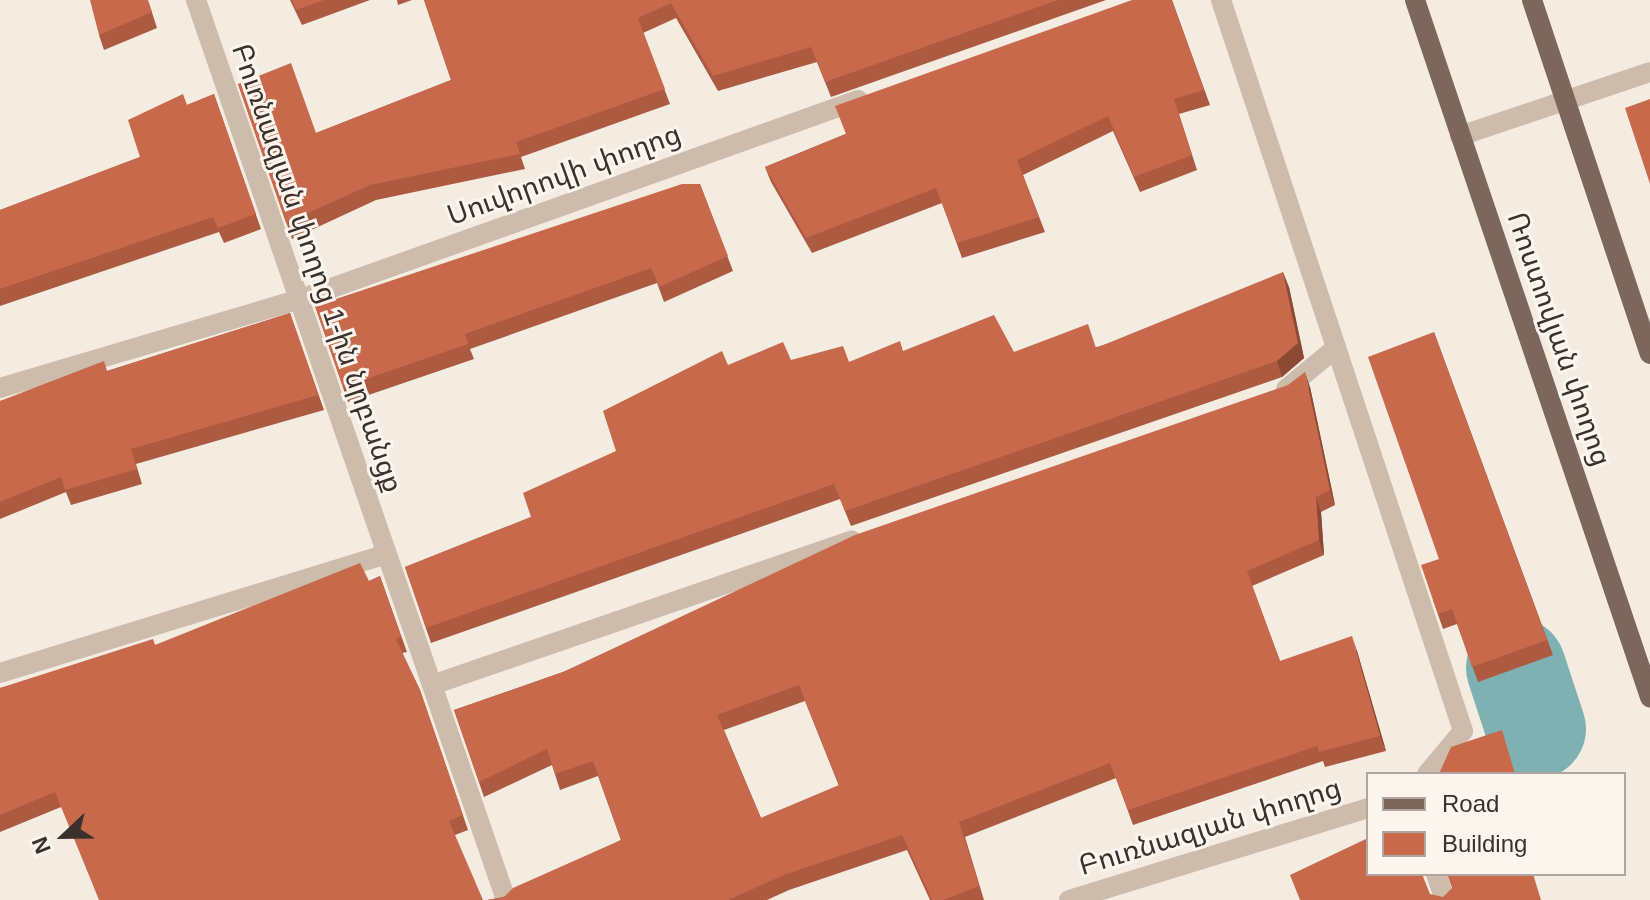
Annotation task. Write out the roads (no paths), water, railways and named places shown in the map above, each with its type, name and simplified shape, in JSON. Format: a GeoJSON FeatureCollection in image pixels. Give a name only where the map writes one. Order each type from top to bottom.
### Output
{"type":"FeatureCollection","features":[{"type":"Feature","properties":{"kind":"main road","name":"Ռոստովյան փողոց"},"geometry":{"type":"LineString","coordinates":[[1415,0],[1646,668],[1650,697]]}},
{"type":"Feature","properties":{"kind":"main road"},"geometry":{"type":"LineString","coordinates":[[1532,0],[1650,354]]}},
{"type":"Feature","properties":{"kind":"street","name":"Բուռնազյան փողոց 1-ին նրբանցք"},"geometry":{"type":"LineString","coordinates":[[196,0],[506,900]]}},
{"type":"Feature","properties":{"kind":"street"},"geometry":{"type":"LineString","coordinates":[[1221,0],[1463,731],[1429,772]]}},
{"type":"Feature","properties":{"kind":"street"},"geometry":{"type":"LineString","coordinates":[[1460,136],[1650,72]]}},
{"type":"Feature","properties":{"kind":"street","name":"Սուվորովի փողոց"},"geometry":{"type":"LineString","coordinates":[[0,388],[298,300],[883,91]]}},
{"type":"Feature","properties":{"kind":"street"},"geometry":{"type":"LineString","coordinates":[[1259,399],[1289,388],[1336,348]]}},
{"type":"Feature","properties":{"kind":"street"},"geometry":{"type":"LineString","coordinates":[[432,685],[868,534]]}},
{"type":"Feature","properties":{"kind":"street"},"geometry":{"type":"LineString","coordinates":[[0,673],[386,554]]}},
{"type":"Feature","properties":{"kind":"street","name":"Բուռնազյան փողոց"},"geometry":{"type":"LineString","coordinates":[[1069,900],[1366,809]]}},
{"type":"Feature","properties":{"kind":"street"},"geometry":{"type":"LineString","coordinates":[[1437,876],[1445,900]]}},
{"type":"Feature","properties":{"kind":"waterway"},"geometry":{"type":"LineString","coordinates":[[1516,668],[1536,729]]}}]}
